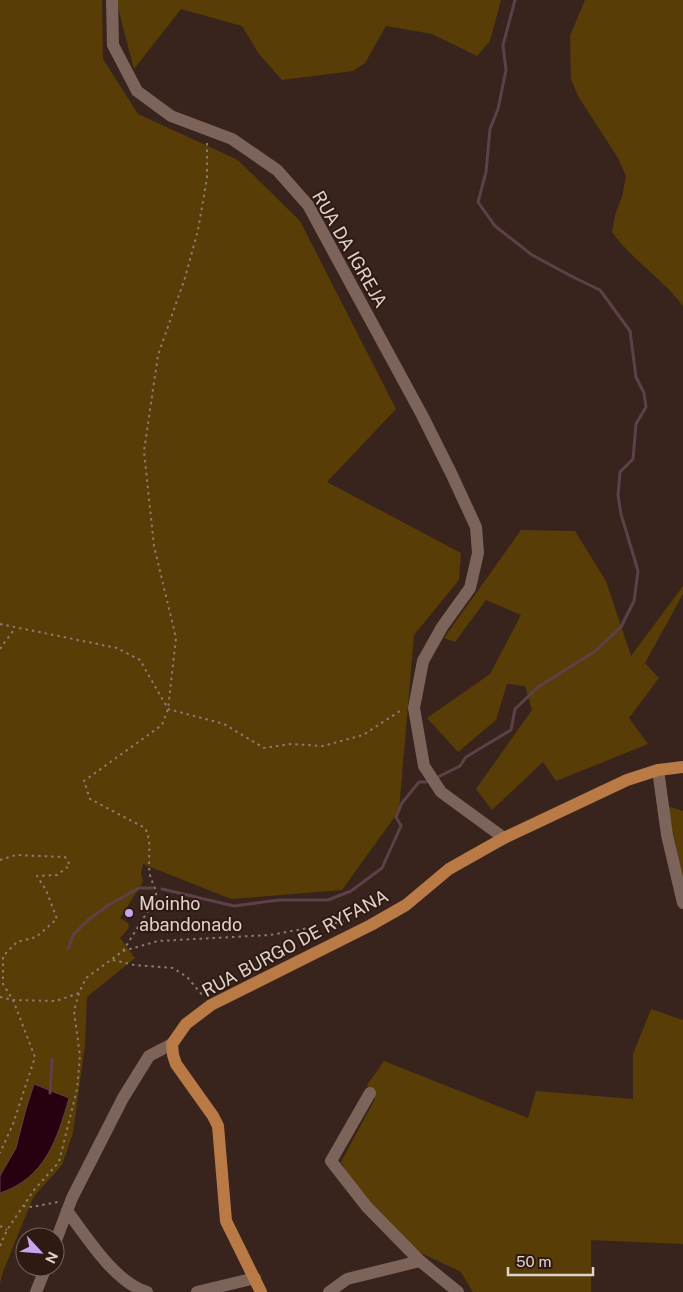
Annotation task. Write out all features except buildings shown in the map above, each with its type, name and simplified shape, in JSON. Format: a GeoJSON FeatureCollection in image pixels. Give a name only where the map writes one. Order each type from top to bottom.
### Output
{"type":"FeatureCollection","features":[{"type":"Feature","properties":{"kind":"main road","name":"RUA BURGO DE RYFANA"},"geometry":{"type":"LineString","coordinates":[[172,1044],[186,1024],[212,1005],[406,905],[449,869],[504,838],[627,780],[658,770],[683,767]]}},
{"type":"Feature","properties":{"kind":"main road"},"geometry":{"type":"LineString","coordinates":[[172,1044],[176,1064],[214,1116],[218,1126],[226,1221],[261,1292]]}},
{"type":"Feature","properties":{"kind":"street","name":"RUA DA IGREJA"},"geometry":{"type":"LineString","coordinates":[[112,0],[113,45],[138,91],[171,116],[232,140],[277,170],[308,205],[422,415],[476,527],[478,553],[470,588],[442,627],[423,661],[414,709]]}},
{"type":"Feature","properties":{"kind":"street"},"geometry":{"type":"LineString","coordinates":[[414,709],[424,766],[441,792],[504,838]]}},
{"type":"Feature","properties":{"kind":"street"},"geometry":{"type":"LineString","coordinates":[[658,770],[667,835],[683,902]]}},
{"type":"Feature","properties":{"kind":"street"},"geometry":{"type":"LineString","coordinates":[[59,1227],[65,1206],[72,1198],[123,1098],[149,1056],[172,1044]]}},
{"type":"Feature","properties":{"kind":"street"},"geometry":{"type":"LineString","coordinates":[[370,1093],[331,1161],[366,1207],[421,1262],[458,1292]]}},
{"type":"Feature","properties":{"kind":"street"},"geometry":{"type":"LineString","coordinates":[[65,1206],[116,1273],[130,1285],[147,1292]]}},
{"type":"Feature","properties":{"kind":"street"},"geometry":{"type":"LineString","coordinates":[[329,1292],[347,1279],[421,1262]]}},
{"type":"Feature","properties":{"kind":"street"},"geometry":{"type":"LineString","coordinates":[[36,1292],[42,1277]]}},
{"type":"Feature","properties":{"kind":"street"},"geometry":{"type":"LineString","coordinates":[[198,1292],[255,1278]]}},
{"type":"Feature","properties":{"kind":"path"},"geometry":{"type":"LineString","coordinates":[[123,951],[156,898],[157,891],[150,876],[149,836],[145,828],[90,799],[84,781],[162,725],[168,708],[176,638],[154,546],[144,451],[158,355],[185,278],[198,230],[207,178],[206,130]]}},
{"type":"Feature","properties":{"kind":"path"},"geometry":{"type":"LineString","coordinates":[[0,624],[117,648],[140,660],[168,708],[224,724],[264,748],[292,744],[323,746],[363,735],[401,709],[414,709]]}},
{"type":"Feature","properties":{"kind":"path"},"geometry":{"type":"LineString","coordinates":[[0,649],[15,628]]}},
{"type":"Feature","properties":{"kind":"path"},"geometry":{"type":"LineString","coordinates":[[0,860],[16,855],[65,858],[70,865],[57,875],[37,876],[46,890],[57,919],[36,937],[17,942],[3,956],[3,984],[13,1000],[35,1057],[13,1124],[0,1153]]}},
{"type":"Feature","properties":{"kind":"path"},"geometry":{"type":"LineString","coordinates":[[0,1246],[7,1230],[34,1190],[59,1162],[66,1140],[78,1081],[80,1056],[74,1011],[86,978],[123,951],[158,940],[270,935],[354,920]]}},
{"type":"Feature","properties":{"kind":"path"},"geometry":{"type":"LineString","coordinates":[[112,959],[134,965],[173,968],[187,977],[212,1005]]}},
{"type":"Feature","properties":{"kind":"path"},"geometry":{"type":"LineString","coordinates":[[0,997],[13,1000],[56,1001],[79,993]]}},
{"type":"Feature","properties":{"kind":"path"},"geometry":{"type":"LineString","coordinates":[[23,1206],[65,1206]]}},
{"type":"Feature","properties":{"kind":"path"},"geometry":{"type":"LineString","coordinates":[[0,1226],[7,1230]]}},
{"type":"Feature","properties":{"kind":"shaded area"},"geometry":{"type":"Polygon","coordinates":[[[0,0],[102,0],[103,59],[138,114],[238,160],[300,221],[396,409],[327,482],[461,553],[459,580],[414,635],[399,811],[342,890],[231,899],[143,864],[141,873],[143,882],[120,918],[129,924],[128,929],[120,938],[135,958],[87,997],[85,1045],[73,1133],[62,1165],[32,1200],[21,1227],[15,1227],[15,1242],[0,1283],[0,0]]]}},
{"type":"Feature","properties":{"kind":"shaded area"},"geometry":{"type":"Polygon","coordinates":[[[118,0],[501,0],[490,41],[477,56],[432,34],[386,26],[365,63],[353,71],[282,80],[259,54],[242,26],[181,9],[134,69],[117,4],[118,0]]]}},
{"type":"Feature","properties":{"kind":"shaded area"},"geometry":{"type":"Polygon","coordinates":[[[585,0],[683,0],[683,306],[612,232],[626,176],[618,158],[578,96],[571,79],[570,36],[585,0]]]}},
{"type":"Feature","properties":{"kind":"shaded area"},"geometry":{"type":"Polygon","coordinates":[[[521,530],[575,531],[606,581],[631,656],[683,586],[683,594],[645,663],[659,678],[629,718],[648,744],[556,781],[543,762],[492,810],[476,789],[532,710],[525,686],[507,684],[496,720],[458,752],[427,718],[490,674],[521,615],[486,600],[455,642],[444,638],[521,530]]]}},
{"type":"Feature","properties":{"kind":"shaded area"},"geometry":{"type":"Polygon","coordinates":[[[667,806],[683,811],[683,879],[667,806]]]}},
{"type":"Feature","properties":{"kind":"shaded area"},"geometry":{"type":"Polygon","coordinates":[[[651,1009],[683,1020],[683,1244],[591,1240],[591,1292],[473,1292],[461,1272],[421,1253],[387,1223],[357,1189],[341,1162],[375,1099],[367,1085],[384,1061],[528,1118],[536,1091],[633,1099],[633,1054],[651,1009]]]}},
{"type":"Feature","properties":{"kind":"shaded area"},"geometry":{"type":"Polygon","coordinates":[[[34,1084],[69,1098],[54,1143],[47,1156],[28,1178],[0,1193],[0,1176],[16,1148],[34,1084]]]}},
{"type":"Feature","properties":{"kind":"waterway"},"geometry":{"type":"LineString","coordinates":[[438,777],[460,766],[466,757],[511,730],[515,709],[538,687],[594,652],[621,627],[634,601],[638,571],[621,514],[618,495],[620,472],[633,459],[636,424],[646,407],[644,393],[636,377],[630,331],[600,290],[532,255],[495,226],[478,202],[486,172],[490,129],[498,109],[506,70],[503,45],[515,0]]}},
{"type":"Feature","properties":{"kind":"waterway"},"geometry":{"type":"LineString","coordinates":[[162,889],[234,906],[279,900],[328,900],[351,891],[382,868],[401,826],[396,817],[402,803],[419,782],[426,782]]}},
{"type":"Feature","properties":{"kind":"waterway"},"geometry":{"type":"LineString","coordinates":[[68,949],[73,935],[88,920],[110,904],[139,888],[152,888]]}},
{"type":"Feature","properties":{"kind":"waterway"},"geometry":{"type":"LineString","coordinates":[[50,1093],[52,1059]]}},
{"type":"Feature","properties":{"kind":"place","name":"Moinho abandonado"},"geometry":{"type":"Point","coordinates":[129,913]}}]}
